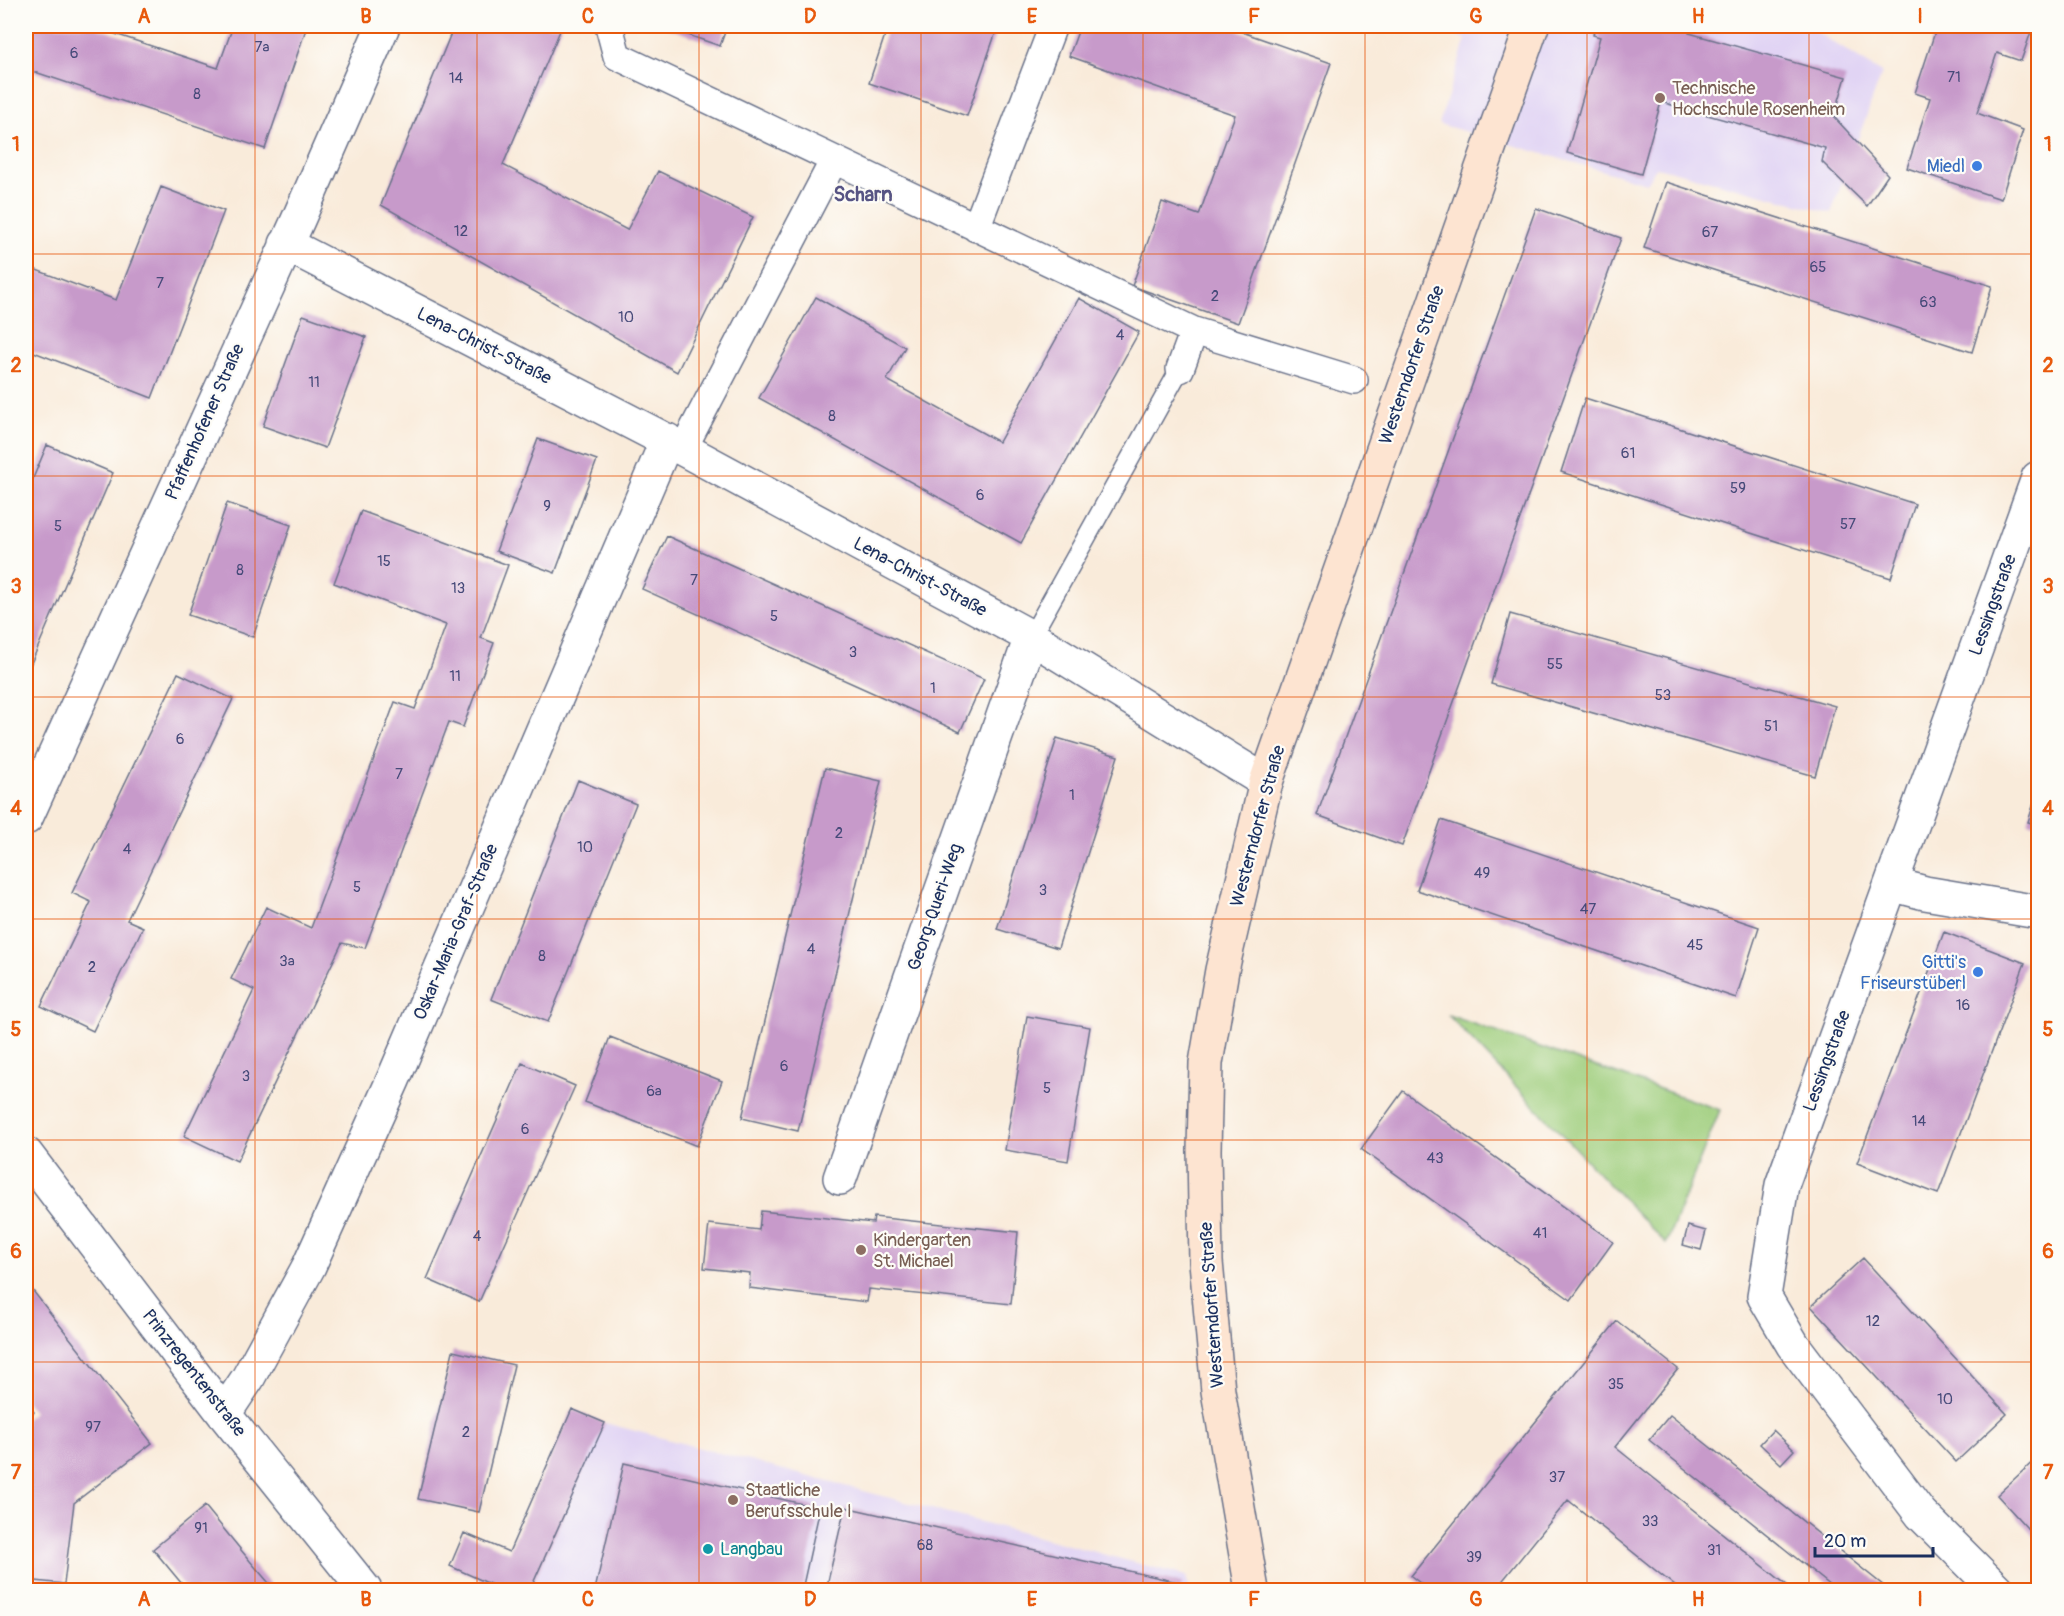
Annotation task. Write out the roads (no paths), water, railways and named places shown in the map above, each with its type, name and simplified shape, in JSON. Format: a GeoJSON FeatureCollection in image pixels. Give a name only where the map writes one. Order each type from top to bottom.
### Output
{"type":"FeatureCollection","features":[{"type":"Feature","properties":{"kind":"main road","name":"Westerndorfer Straße"},"geometry":{"type":"LineString","coordinates":[[1252,1590],[1218,1391],[1206,1262],[1204,1150],[1206,1063],[1222,970],[1266,782],[1533,26]]}},
{"type":"Feature","properties":{"kind":"street","name":"Pfaffenhofener Straße"},"geometry":{"type":"LineString","coordinates":[[26,818],[298,220],[382,26]]}},
{"type":"Feature","properties":{"kind":"street"},"geometry":{"type":"LineString","coordinates":[[609,26],[617,56],[976,228],[1194,331],[1354,380]]}},
{"type":"Feature","properties":{"kind":"street"},"geometry":{"type":"LineString","coordinates":[[976,228],[1053,26]]}},
{"type":"Feature","properties":{"kind":"street"},"geometry":{"type":"LineString","coordinates":[[675,445],[834,160]]}},
{"type":"Feature","properties":{"kind":"street","name":"Lena-Christ-Straße"},"geometry":{"type":"LineString","coordinates":[[286,244],[675,445],[1031,637],[1266,782]]}},
{"type":"Feature","properties":{"kind":"street"},"geometry":{"type":"LineString","coordinates":[[1180,369],[1194,331]]}},
{"type":"Feature","properties":{"kind":"street","name":"Oskar-Maria-Graf-Straße"},"geometry":{"type":"LineString","coordinates":[[224,1414],[248,1378],[309,1266],[675,445]]}},
{"type":"Feature","properties":{"kind":"street","name":"Lessingstraße"},"geometry":{"type":"LineString","coordinates":[[1996,1590],[1921,1514],[1793,1345],[1764,1296],[1782,1185],[2038,478]]}},
{"type":"Feature","properties":{"kind":"street","name":"Georg-Queri-Weg"},"geometry":{"type":"LineString","coordinates":[[840,1178],[1031,637]]}},
{"type":"Feature","properties":{"kind":"street"},"geometry":{"type":"LineString","coordinates":[[1891,884],[1925,893],[2038,912]]}},
{"type":"Feature","properties":{"kind":"street","name":"Prinzregentenstraße"},"geometry":{"type":"LineString","coordinates":[[26,1154],[224,1414],[364,1590]]}},
{"type":"Feature","properties":{"kind":"lane"},"geometry":{"type":"LineString","coordinates":[[1031,637],[1180,369]]}},
{"type":"Feature","properties":{"kind":"place","name":"Technische Hochschule Rosenheim"},"geometry":{"type":"Point","coordinates":[1660,98]}},
{"type":"Feature","properties":{"kind":"place","name":"Miedl"},"geometry":{"type":"Point","coordinates":[1977,166]}},
{"type":"Feature","properties":{"kind":"place","name":"Gitti's Friseurstüberl"},"geometry":{"type":"Point","coordinates":[1978,972]}},
{"type":"Feature","properties":{"kind":"place","name":"Kindergarten St. Michael"},"geometry":{"type":"Point","coordinates":[861,1250]}},
{"type":"Feature","properties":{"kind":"place","name":"Staatliche Berufsschule I"},"geometry":{"type":"Point","coordinates":[733,1500]}},
{"type":"Feature","properties":{"kind":"place","name":"Langbau"},"geometry":{"type":"Point","coordinates":[708,1549]}},
{"type":"Feature","properties":{"kind":"district","name":"Scharn"},"geometry":{"type":"Point","coordinates":[863,194]}}]}
